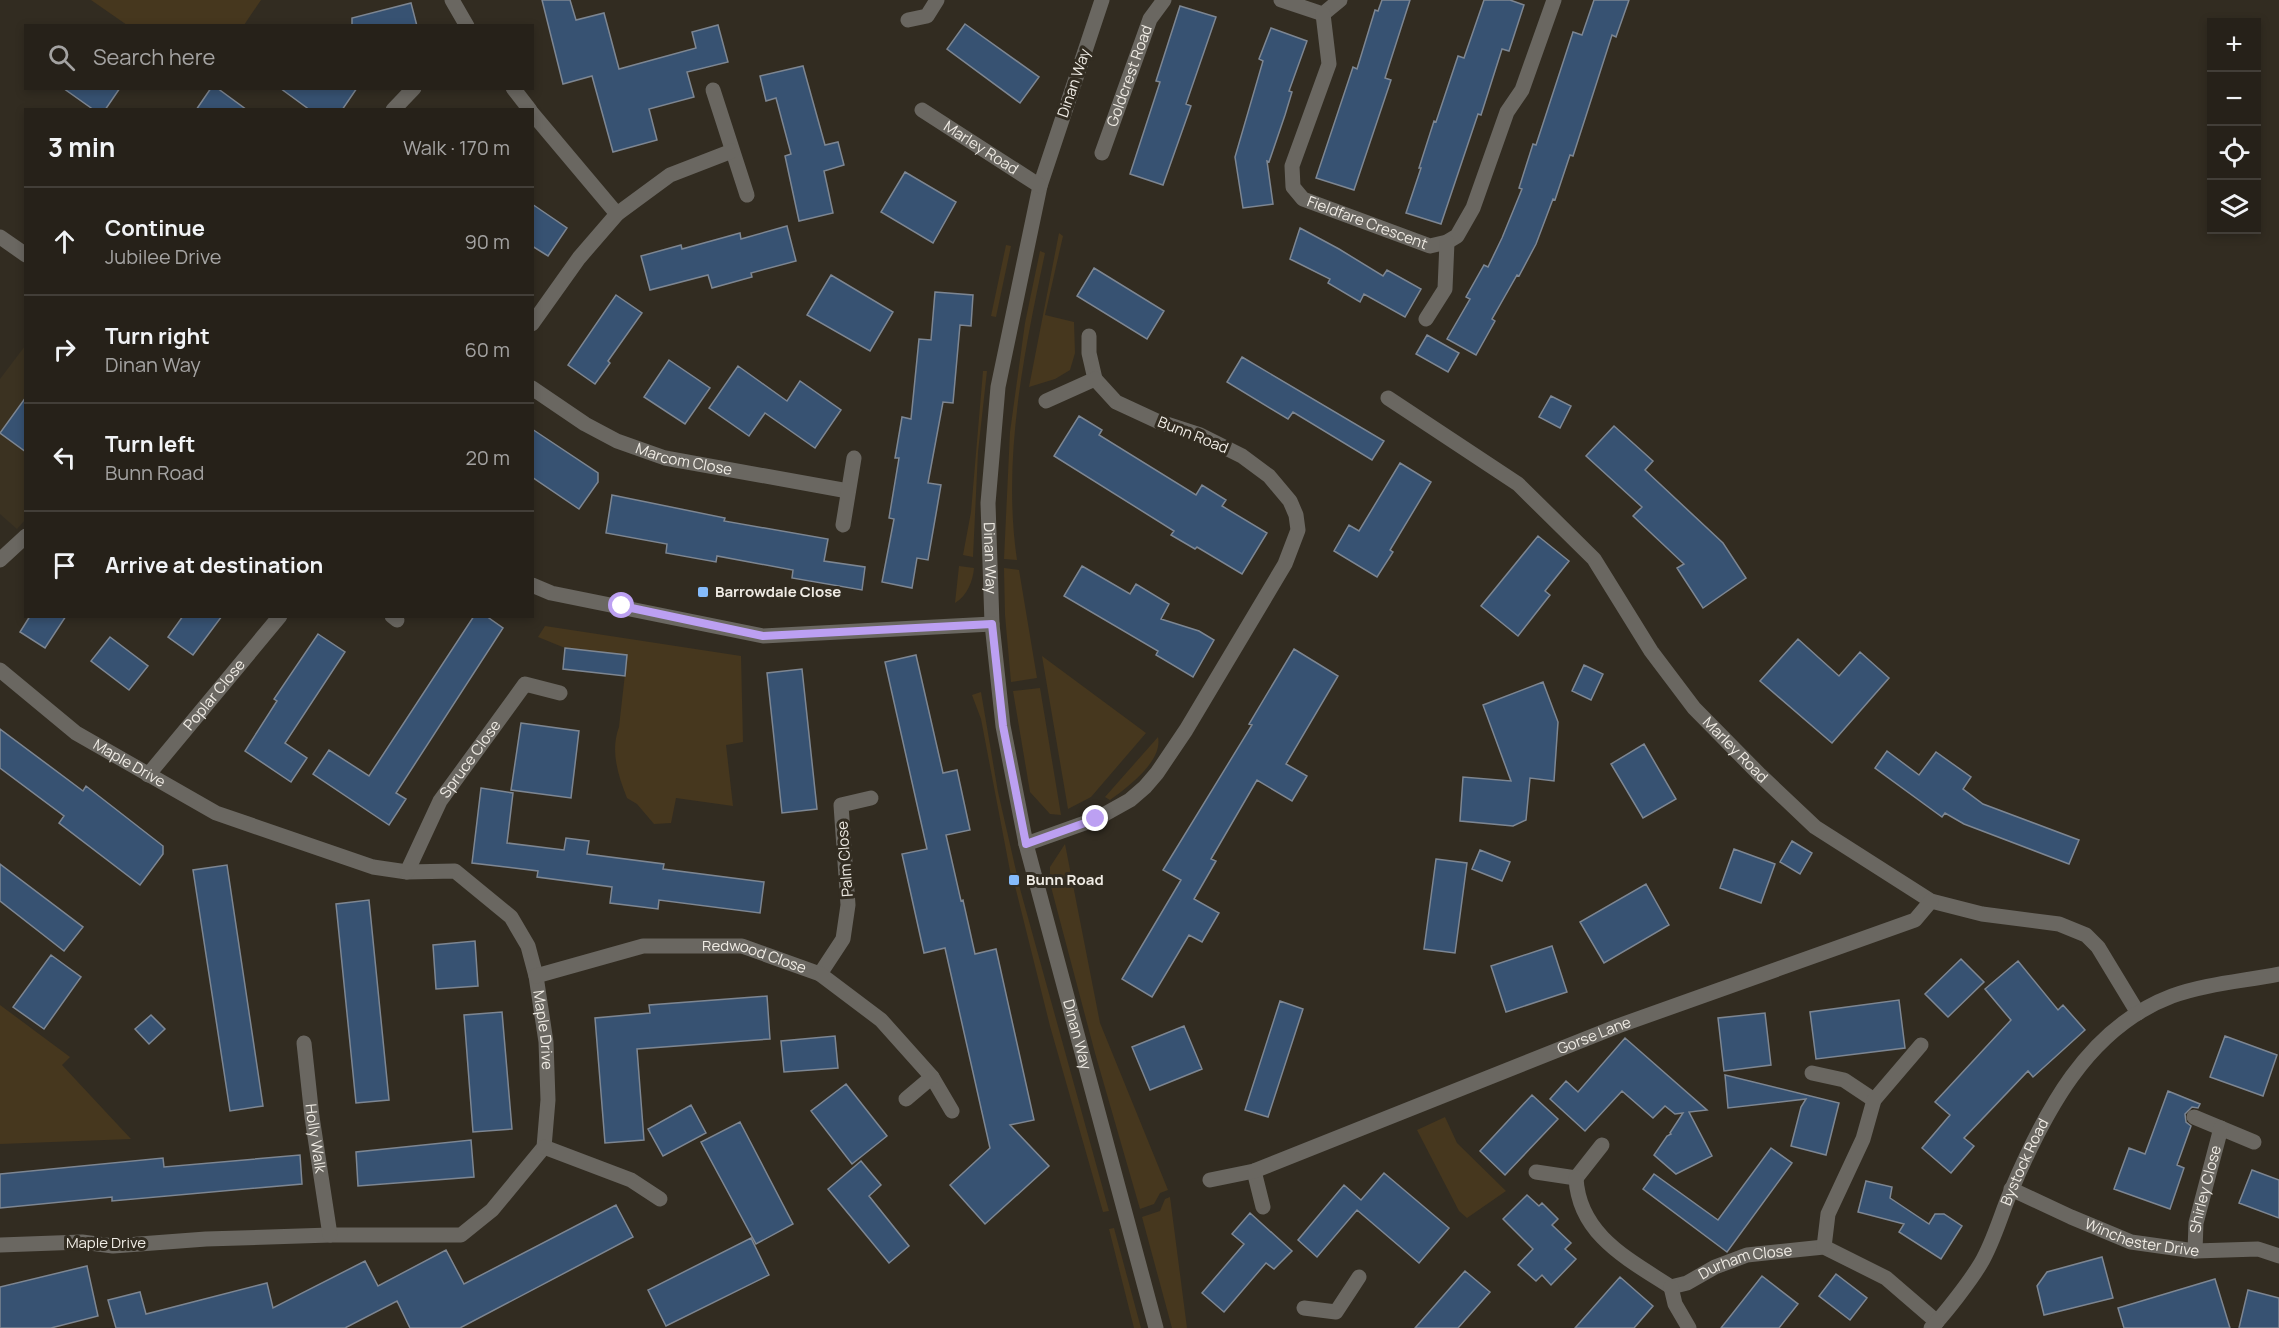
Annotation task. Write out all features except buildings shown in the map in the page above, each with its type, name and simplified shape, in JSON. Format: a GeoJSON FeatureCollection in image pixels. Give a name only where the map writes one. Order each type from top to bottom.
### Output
{"type":"FeatureCollection","features":[{"type":"Feature","properties":{"kind":"street"},"geometry":{"type":"LineString","coordinates":[[452,0],[466,24]]}},
{"type":"Feature","properties":{"kind":"street"},"geometry":{"type":"LineString","coordinates":[[908,20],[927,16],[937,0]]}},
{"type":"Feature","properties":{"kind":"street","name":"Dinan Way"},"geometry":{"type":"LineString","coordinates":[[1102,0],[1040,186],[998,387],[988,503],[992,624],[1003,726],[1026,844],[1156,1328]]}},
{"type":"Feature","properties":{"kind":"street","name":"Goldcrest Road"},"geometry":{"type":"LineString","coordinates":[[1102,153],[1150,19],[1164,0]]}},
{"type":"Feature","properties":{"kind":"street"},"geometry":{"type":"LineString","coordinates":[[1281,0],[1323,14],[1340,0]]}},
{"type":"Feature","properties":{"kind":"street","name":"Fieldfare Crescent"},"geometry":{"type":"LineString","coordinates":[[1323,14],[1329,63],[1292,166],[1293,186],[1303,199],[1430,246],[1447,242],[1457,236],[1473,208],[1508,112],[1522,90],[1554,0]]}},
{"type":"Feature","properties":{"kind":"street"},"geometry":{"type":"LineString","coordinates":[[395,108],[412,90]]}},
{"type":"Feature","properties":{"kind":"street"},"geometry":{"type":"LineString","coordinates":[[515,90],[528,108]]}},
{"type":"Feature","properties":{"kind":"street"},"geometry":{"type":"LineString","coordinates":[[713,90],[747,195]]}},
{"type":"Feature","properties":{"kind":"street","name":"Marley Road"},"geometry":{"type":"LineString","coordinates":[[922,110],[1040,186]]}},
{"type":"Feature","properties":{"kind":"street"},"geometry":{"type":"LineString","coordinates":[[534,115],[617,214]]}},
{"type":"Feature","properties":{"kind":"street"},"geometry":{"type":"LineString","coordinates":[[534,321],[579,258],[617,214],[670,175],[732,150]]}},
{"type":"Feature","properties":{"kind":"street"},"geometry":{"type":"LineString","coordinates":[[0,237],[24,254]]}},
{"type":"Feature","properties":{"kind":"street","name":"Fieldfare Crescent"},"geometry":{"type":"LineString","coordinates":[[1426,319],[1444,289],[1447,242]]}},
{"type":"Feature","properties":{"kind":"street"},"geometry":{"type":"LineString","coordinates":[[1046,401],[1095,379],[1089,353],[1089,336]]}},
{"type":"Feature","properties":{"kind":"street","name":"Bunn Road"},"geometry":{"type":"LineString","coordinates":[[1026,844],[1096,819],[1130,800],[1157,774],[1186,730],[1285,564],[1298,530],[1296,515],[1290,501],[1269,476],[1242,456],[1200,435],[1157,421],[1116,402],[1095,379]]}},
{"type":"Feature","properties":{"kind":"street","name":"Marcom Close"},"geometry":{"type":"LineString","coordinates":[[534,389],[585,424],[617,441],[666,458],[848,491]]}},
{"type":"Feature","properties":{"kind":"street","name":"Marley Road"},"geometry":{"type":"LineString","coordinates":[[1388,398],[1518,484],[1594,560],[1651,651],[1694,708],[1760,776],[1815,827],[1931,901],[1982,914],[2060,924],[2086,935],[2098,947],[2138,1012]]}},
{"type":"Feature","properties":{"kind":"street"},"geometry":{"type":"LineString","coordinates":[[843,525],[854,458]]}},
{"type":"Feature","properties":{"kind":"street"},"geometry":{"type":"LineString","coordinates":[[0,560],[24,538]]}},
{"type":"Feature","properties":{"kind":"street"},"geometry":{"type":"LineString","coordinates":[[534,586],[551,593],[763,636],[992,624]]}},
{"type":"Feature","properties":{"kind":"street","name":"Poplar Close"},"geometry":{"type":"LineString","coordinates":[[148,775],[278,618]]}},
{"type":"Feature","properties":{"kind":"street","name":"Maple Drive"},"geometry":{"type":"LineString","coordinates":[[0,670],[76,733],[216,813],[373,867],[407,872],[455,871],[511,917],[528,945],[536,976],[546,1042],[548,1100],[544,1148],[492,1210],[460,1235],[330,1234],[206,1239],[113,1246],[82,1242],[0,1245]]}},
{"type":"Feature","properties":{"kind":"street","name":"Spruce Close"},"geometry":{"type":"LineString","coordinates":[[407,872],[440,801],[525,684],[560,693]]}},
{"type":"Feature","properties":{"kind":"street","name":"Palm Close"},"geometry":{"type":"LineString","coordinates":[[820,974],[843,939],[848,904],[840,805],[871,798]]}},
{"type":"Feature","properties":{"kind":"street","name":"Gorse Lane"},"geometry":{"type":"LineString","coordinates":[[1210,1180],[1254,1171],[1618,1026],[1915,920],[1931,901]]}},
{"type":"Feature","properties":{"kind":"street","name":"Redwood Close"},"geometry":{"type":"LineString","coordinates":[[536,976],[643,946],[742,946],[820,974],[880,1020],[932,1077],[952,1112]]}},
{"type":"Feature","properties":{"kind":"street","name":"Bystock Road"},"geometry":{"type":"LineString","coordinates":[[1934,1325],[1981,1263],[2043,1119],[2082,1060],[2138,1012],[2171,996],[2196,989],[2279,975]]}},
{"type":"Feature","properties":{"kind":"street","name":"Holly Walk"},"geometry":{"type":"LineString","coordinates":[[303,1043],[330,1234]]}},
{"type":"Feature","properties":{"kind":"street"},"geometry":{"type":"LineString","coordinates":[[1921,1045],[1874,1100],[1863,1139],[1828,1214],[1824,1247],[1886,1278],[1934,1325]]}},
{"type":"Feature","properties":{"kind":"street"},"geometry":{"type":"LineString","coordinates":[[1812,1073],[1844,1080],[1874,1100]]}},
{"type":"Feature","properties":{"kind":"street"},"geometry":{"type":"LineString","coordinates":[[906,1099],[932,1077]]}},
{"type":"Feature","properties":{"kind":"street","name":"Shirley Close"},"geometry":{"type":"LineString","coordinates":[[2194,1117],[2254,1142]]}},
{"type":"Feature","properties":{"kind":"street","name":"Shirley Close"},"geometry":{"type":"LineString","coordinates":[[2195,1251],[2196,1222],[2221,1128]]}},
{"type":"Feature","properties":{"kind":"street"},"geometry":{"type":"LineString","coordinates":[[1602,1145],[1576,1178],[1576,1192],[1581,1209],[1595,1230],[1632,1261],[1671,1287],[1675,1304],[1689,1328]]}},
{"type":"Feature","properties":{"kind":"street"},"geometry":{"type":"LineString","coordinates":[[544,1148],[631,1180],[660,1199]]}},
{"type":"Feature","properties":{"kind":"street"},"geometry":{"type":"LineString","coordinates":[[1254,1171],[1263,1207]]}},
{"type":"Feature","properties":{"kind":"street"},"geometry":{"type":"LineString","coordinates":[[1536,1172],[1576,1178]]}},
{"type":"Feature","properties":{"kind":"street","name":"Winchester Drive"},"geometry":{"type":"LineString","coordinates":[[2012,1189],[2131,1242],[2195,1251],[2258,1250],[2279,1256]]}},
{"type":"Feature","properties":{"kind":"street","name":"Durham Close"},"geometry":{"type":"LineString","coordinates":[[1671,1287],[1687,1283],[1715,1267],[1747,1255],[1824,1247]]}},
{"type":"Feature","properties":{"kind":"street"},"geometry":{"type":"LineString","coordinates":[[1337,1328],[1336,1312],[1359,1276]]}},
{"type":"Feature","properties":{"kind":"street"},"geometry":{"type":"LineString","coordinates":[[1304,1308],[1336,1312]]}},
{"type":"Feature","properties":{"kind":"shaded area"},"geometry":{"type":"Polygon","coordinates":[[[91,0],[261,0],[245,24],[126,24],[91,0]]]}},
{"type":"Feature","properties":{"kind":"shaded area"},"geometry":{"type":"Polygon","coordinates":[[[1059,233],[1063,236],[1045,315],[1074,322],[1075,353],[1070,370],[1055,379],[1029,387],[1059,233]]]}},
{"type":"Feature","properties":{"kind":"shaded area"},"geometry":{"type":"Polygon","coordinates":[[[1006,245],[1011,246],[996,317],[991,316],[1006,245]]]}},
{"type":"Feature","properties":{"kind":"shaded area"},"geometry":{"type":"Polygon","coordinates":[[[1040,251],[1045,253],[1023,367],[1014,444],[1013,522],[1017,560],[1004,559],[1010,432],[1025,323],[1040,251]]]}},
{"type":"Feature","properties":{"kind":"shaded area"},"geometry":{"type":"Polygon","coordinates":[[[24,347],[24,521],[17,529],[0,514],[0,379],[24,347]]]}},
{"type":"Feature","properties":{"kind":"shaded area"},"geometry":{"type":"Polygon","coordinates":[[[983,371],[987,371],[978,452],[973,557],[963,555],[971,512],[983,371]]]}},
{"type":"Feature","properties":{"kind":"shaded area"},"geometry":{"type":"Polygon","coordinates":[[[959,566],[974,568],[969,588],[955,603],[959,566]]]}},
{"type":"Feature","properties":{"kind":"shaded area"},"geometry":{"type":"Polygon","coordinates":[[[1004,568],[1019,570],[1037,678],[1011,682],[1005,615],[1004,568]]]}},
{"type":"Feature","properties":{"kind":"shaded area"},"geometry":{"type":"Polygon","coordinates":[[[545,626],[741,656],[743,742],[726,745],[733,806],[676,798],[671,823],[654,824],[637,804],[627,798],[616,763],[615,745],[627,656],[565,648],[538,637],[545,626]]]}},
{"type":"Feature","properties":{"kind":"shaded area"},"geometry":{"type":"Polygon","coordinates":[[[1042,656],[1146,733],[1091,797],[1068,809],[1042,656]]]}},
{"type":"Feature","properties":{"kind":"shaded area"},"geometry":{"type":"Polygon","coordinates":[[[1040,688],[1061,815],[1050,814],[1030,792],[1013,691],[1040,688]]]}},
{"type":"Feature","properties":{"kind":"shaded area"},"geometry":{"type":"Polygon","coordinates":[[[981,692],[998,792],[1017,875],[1011,876],[981,719],[972,695],[981,692]]]}},
{"type":"Feature","properties":{"kind":"shaded area"},"geometry":{"type":"Polygon","coordinates":[[[1158,737],[1155,755],[1143,773],[1110,800],[1105,797],[1158,737]]]}},
{"type":"Feature","properties":{"kind":"shaded area"},"geometry":{"type":"Polygon","coordinates":[[[1065,844],[1100,1023],[1168,1190],[1160,1193],[1154,1204],[1140,1209],[1095,1053],[1050,883],[1050,867],[1065,844]]]}},
{"type":"Feature","properties":{"kind":"shaded area"},"geometry":{"type":"Polygon","coordinates":[[[1019,885],[1109,1211],[1103,1212],[1050,1026],[1015,886],[1019,885]]]}},
{"type":"Feature","properties":{"kind":"shaded area"},"geometry":{"type":"Polygon","coordinates":[[[0,1005],[70,1057],[62,1065],[131,1139],[0,1144],[0,1005]]]}},
{"type":"Feature","properties":{"kind":"shaded area"},"geometry":{"type":"Polygon","coordinates":[[[1445,1117],[1457,1143],[1506,1191],[1467,1218],[1459,1211],[1417,1130],[1445,1117]]]}},
{"type":"Feature","properties":{"kind":"shaded area"},"geometry":{"type":"Polygon","coordinates":[[[1170,1197],[1187,1328],[1172,1328],[1142,1217],[1160,1211],[1165,1199],[1170,1197]]]}},
{"type":"Feature","properties":{"kind":"shaded area"},"geometry":{"type":"Polygon","coordinates":[[[1114,1228],[1141,1328],[1134,1328],[1109,1229],[1114,1228]]]}},
{"type":"Feature","properties":{"kind":"place","name":"Barrowdale Close"},"geometry":{"type":"Point","coordinates":[703,592]}},
{"type":"Feature","properties":{"kind":"place","name":"Bunn Road"},"geometry":{"type":"Point","coordinates":[1014,880]}},
{"type":"Feature","properties":{"kind":"route"},"geometry":{"type":"LineString","coordinates":[[622,606],[763,636],[992,624],[1003,726],[1026,844],[1096,819]]}}]}
